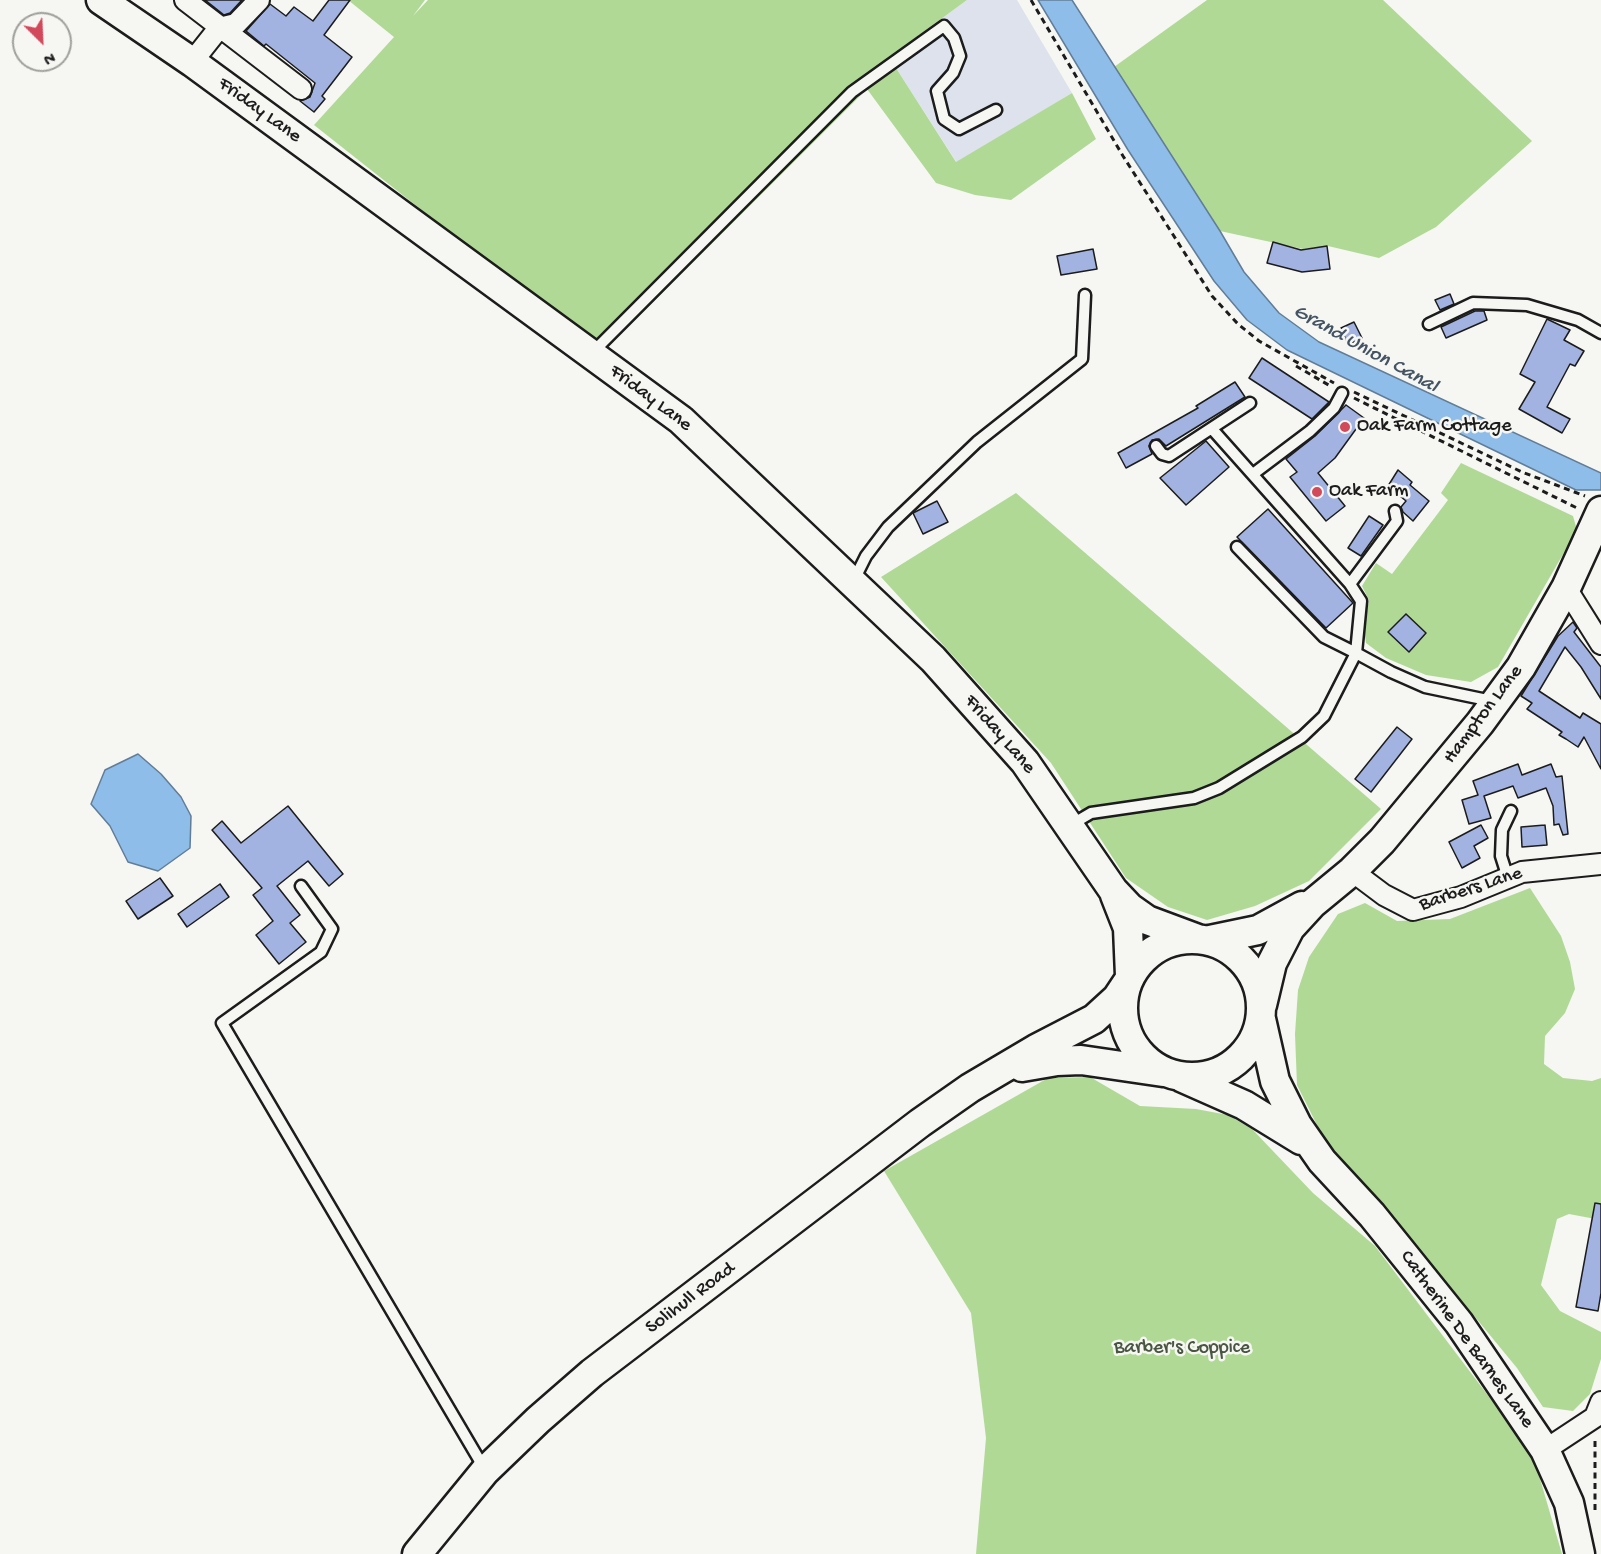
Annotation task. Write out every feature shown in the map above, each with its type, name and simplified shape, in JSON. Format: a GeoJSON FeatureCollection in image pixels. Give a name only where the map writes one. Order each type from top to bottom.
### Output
{"type":"FeatureCollection","features":[{"type":"Feature","properties":{"kind":"main road","name":"Friday Lane"},"geometry":{"type":"LineString","coordinates":[[101,0],[192,62],[681,420],[933,659],[1025,762],[1113,890],[1130,908],[1147,920],[1204,939]]}},
{"type":"Feature","properties":{"kind":"main road","name":"Hampton Lane"},"geometry":{"type":"LineString","coordinates":[[1261,1012],[1272,963],[1283,939],[1300,916],[1352,871],[1430,787],[1496,702],[1527,657],[1566,588],[1596,509]]}},
{"type":"Feature","properties":{"kind":"main road","name":"Friday Lane"},"geometry":{"type":"LineString","coordinates":[[1113,890],[1128,928],[1129,980]]}},
{"type":"Feature","properties":{"kind":"main road","name":"Hampton Lane"},"geometry":{"type":"LineString","coordinates":[[1204,939],[1258,930],[1290,914],[1327,891]]}},
{"type":"Feature","properties":{"kind":"main road"},"geometry":{"type":"LineString","coordinates":[[1204,939],[1223,945],[1243,963],[1257,988],[1261,1012],[1251,1043],[1234,1062],[1211,1074],[1174,1075],[1143,1055],[1128,1033],[1123,1006],[1129,980],[1140,964],[1158,950],[1204,939]]}},
{"type":"Feature","properties":{"kind":"main road","name":"Solihull Road"},"geometry":{"type":"LineString","coordinates":[[417,1554],[485,1471],[538,1420],[592,1373],[920,1123],[993,1074],[1094,1019],[1117,998],[1129,980]]}},
{"type":"Feature","properties":{"kind":"main road","name":"Catherine De Barnes Lane"},"geometry":{"type":"LineString","coordinates":[[1261,1012],[1275,1081],[1287,1108],[1312,1148],[1372,1215],[1459,1323],[1545,1450],[1569,1503],[1580,1554]]}},
{"type":"Feature","properties":{"kind":"main road","name":"Solihull Road"},"geometry":{"type":"LineString","coordinates":[[993,1074],[1041,1063],[1081,1060],[1174,1075]]}},
{"type":"Feature","properties":{"kind":"main road","name":"Catherine De Barnes Lane"},"geometry":{"type":"LineString","coordinates":[[1174,1075],[1264,1115],[1312,1148]]}},
{"type":"Feature","properties":{"kind":"street"},"geometry":{"type":"LineString","coordinates":[[184,0],[301,88]]}},
{"type":"Feature","properties":{"kind":"street"},"geometry":{"type":"LineString","coordinates":[[192,62],[219,28],[236,24],[259,0]]}},
{"type":"Feature","properties":{"kind":"street"},"geometry":{"type":"LineString","coordinates":[[1566,588],[1601,644]]}},
{"type":"Feature","properties":{"kind":"street","name":"Barbers Lane"},"geometry":{"type":"LineString","coordinates":[[1352,871],[1384,895],[1413,910],[1461,897],[1522,872],[1601,864]]}},
{"type":"Feature","properties":{"kind":"street"},"geometry":{"type":"LineString","coordinates":[[1545,1450],[1599,1407]]}},
{"type":"Feature","properties":{"kind":"lane"},"geometry":{"type":"LineString","coordinates":[[591,354],[852,92],[944,26],[954,38],[960,56],[953,73],[937,91],[944,119],[959,129],[996,110]]}},
{"type":"Feature","properties":{"kind":"lane"},"geometry":{"type":"LineString","coordinates":[[852,583],[866,556],[888,527],[977,442],[1082,360],[1085,295]]}},
{"type":"Feature","properties":{"kind":"lane"},"geometry":{"type":"LineString","coordinates":[[1429,324],[1473,303],[1527,305],[1578,320],[1601,333]]}},
{"type":"Feature","properties":{"kind":"lane"},"geometry":{"type":"LineString","coordinates":[[1253,474],[1310,431],[1334,408],[1342,388]]}},
{"type":"Feature","properties":{"kind":"lane"},"geometry":{"type":"LineString","coordinates":[[1156,446],[1162,454],[1169,456],[1213,430],[1250,403]]}},
{"type":"Feature","properties":{"kind":"lane"},"geometry":{"type":"LineString","coordinates":[[1069,826],[1091,813],[1108,809],[1194,798],[1219,788],[1277,754],[1302,737],[1324,716],[1356,653],[1361,602],[1350,584],[1213,430]]}},
{"type":"Feature","properties":{"kind":"lane"},"geometry":{"type":"LineString","coordinates":[[1350,584],[1397,520],[1395,511]]}},
{"type":"Feature","properties":{"kind":"lane"},"geometry":{"type":"LineString","coordinates":[[1237,547],[1324,637],[1425,687],[1496,702]]}},
{"type":"Feature","properties":{"kind":"lane"},"geometry":{"type":"LineString","coordinates":[[1508,878],[1501,856],[1502,830],[1511,811]]}},
{"type":"Feature","properties":{"kind":"lane"},"geometry":{"type":"LineString","coordinates":[[301,886],[333,929],[321,952],[222,1023],[485,1471]]}},
{"type":"Feature","properties":{"kind":"path"},"geometry":{"type":"LineString","coordinates":[[1031,0],[1124,156],[1212,296],[1238,324],[1311,377],[1342,388],[1522,472],[1573,493],[1596,509]]}},
{"type":"Feature","properties":{"kind":"path"},"geometry":{"type":"LineString","coordinates":[[1280,355],[1342,388],[1596,509]]}},
{"type":"Feature","properties":{"kind":"path"},"geometry":{"type":"LineString","coordinates":[[1595,1514],[1599,1407]]}},
{"type":"Feature","properties":{"kind":"shaded area"},"geometry":{"type":"Polygon","coordinates":[[[967,0],[1017,0],[1072,93],[957,163],[889,57],[967,0]]]}},
{"type":"Feature","properties":{"kind":"green space"},"geometry":{"type":"Polygon","coordinates":[[[348,0],[425,0],[413,16],[428,0],[967,0],[889,57],[956,162],[1072,93],[1096,139],[1011,200],[975,195],[936,183],[867,89],[604,351],[533,298],[314,125],[394,37],[348,0]]]}},
{"type":"Feature","properties":{"kind":"green space"},"geometry":{"type":"Polygon","coordinates":[[[1207,0],[1383,0],[1532,141],[1436,227],[1379,258],[1328,246],[1303,249],[1220,231],[1114,67],[1207,0]]]}},
{"type":"Feature","properties":{"kind":"green space"},"geometry":{"type":"Polygon","coordinates":[[[1461,463],[1573,516],[1577,530],[1498,667],[1471,682],[1426,675],[1386,658],[1366,643],[1364,629],[1369,600],[1362,586],[1376,563],[1392,574],[1448,500],[1441,493],[1461,463]]]}},
{"type":"Feature","properties":{"kind":"green space"},"geometry":{"type":"Polygon","coordinates":[[[1016,493],[1381,809],[1309,881],[1255,906],[1207,920],[1168,907],[1126,878],[1051,763],[881,577],[1016,493]]]}},
{"type":"Feature","properties":{"kind":"green space"},"geometry":{"type":"Polygon","coordinates":[[[1530,888],[1561,936],[1570,962],[1575,989],[1565,1013],[1545,1036],[1544,1064],[1563,1078],[1592,1081],[1601,1078],[1601,1220],[1569,1214],[1557,1219],[1541,1285],[1560,1311],[1601,1332],[1601,1359],[1590,1394],[1573,1411],[1543,1407],[1517,1368],[1438,1272],[1327,1145],[1297,1085],[1295,1034],[1298,990],[1309,957],[1338,914],[1365,903],[1397,921],[1450,919],[1530,888]]]}},
{"type":"Feature","properties":{"kind":"green space","name":"Barber's Coppice"},"geometry":{"type":"Polygon","coordinates":[[[1090,1077],[1140,1106],[1196,1109],[1228,1115],[1252,1129],[1313,1193],[1375,1246],[1533,1455],[1562,1554],[976,1554],[986,1438],[971,1313],[884,1171],[1048,1078],[1090,1077]]]}},
{"type":"Feature","properties":{"kind":"water"},"geometry":{"type":"Polygon","coordinates":[[[1038,0],[1072,0],[1244,272],[1279,313],[1319,342],[1601,473],[1601,490],[1576,490],[1287,350],[1247,320],[1214,281],[1128,150],[1038,0]]]}},
{"type":"Feature","properties":{"kind":"water"},"geometry":{"type":"Polygon","coordinates":[[[138,754],[161,774],[181,797],[191,816],[190,848],[158,871],[128,862],[110,826],[91,804],[105,770],[138,754]]]}},
{"type":"Feature","properties":{"kind":"building"},"geometry":{"type":"Polygon","coordinates":[[[205,0],[242,0],[230,13],[224,15],[205,0]]]}},
{"type":"Feature","properties":{"kind":"building"},"geometry":{"type":"Polygon","coordinates":[[[329,0],[350,0],[324,35],[352,57],[322,96],[325,99],[314,112],[300,101],[310,97],[315,83],[246,31],[270,4],[286,16],[294,7],[313,21],[329,0]]]}},
{"type":"Feature","properties":{"kind":"building"},"geometry":{"type":"Polygon","coordinates":[[[1273,242],[1301,250],[1327,246],[1330,269],[1302,272],[1267,263],[1273,242]]]}},
{"type":"Feature","properties":{"kind":"building"},"geometry":{"type":"Polygon","coordinates":[[[1093,249],[1097,269],[1061,275],[1057,256],[1093,249]]]}},
{"type":"Feature","properties":{"kind":"building"},"geometry":{"type":"Polygon","coordinates":[[[1450,294],[1454,304],[1440,310],[1435,300],[1450,294]]]}},
{"type":"Feature","properties":{"kind":"building"},"geometry":{"type":"Polygon","coordinates":[[[1475,311],[1484,311],[1487,320],[1446,338],[1441,327],[1475,311]]]}},
{"type":"Feature","properties":{"kind":"building"},"geometry":{"type":"Polygon","coordinates":[[[1547,319],[1570,330],[1564,340],[1584,351],[1575,366],[1570,364],[1547,407],[1570,419],[1562,433],[1519,409],[1535,382],[1520,374],[1547,319]]]}},
{"type":"Feature","properties":{"kind":"building"},"geometry":{"type":"Polygon","coordinates":[[[1354,322],[1362,338],[1348,345],[1341,328],[1354,322]]]}},
{"type":"Feature","properties":{"kind":"building"},"geometry":{"type":"Polygon","coordinates":[[[1262,358],[1329,402],[1312,419],[1249,378],[1262,358]]]}},
{"type":"Feature","properties":{"kind":"building"},"geometry":{"type":"Polygon","coordinates":[[[1235,382],[1245,397],[1166,446],[1159,439],[1152,440],[1149,446],[1152,454],[1126,468],[1118,453],[1198,408],[1196,406],[1235,382]]]}},
{"type":"Feature","properties":{"kind":"building","name":"Oak Farm"},"geometry":{"type":"Polygon","coordinates":[[[1346,405],[1364,418],[1335,458],[1318,473],[1345,506],[1326,521],[1290,477],[1297,472],[1286,459],[1315,436],[1346,405]]]}},
{"type":"Feature","properties":{"kind":"building"},"geometry":{"type":"Polygon","coordinates":[[[1206,441],[1229,467],[1186,505],[1160,478],[1206,441]]]}},
{"type":"Feature","properties":{"kind":"building"},"geometry":{"type":"Polygon","coordinates":[[[1398,470],[1412,482],[1410,485],[1429,501],[1413,521],[1401,507],[1406,501],[1388,486],[1398,470]]]}},
{"type":"Feature","properties":{"kind":"building"},"geometry":{"type":"Polygon","coordinates":[[[937,501],[948,522],[923,534],[913,513],[937,501]]]}},
{"type":"Feature","properties":{"kind":"building"},"geometry":{"type":"Polygon","coordinates":[[[1268,509],[1353,603],[1326,628],[1237,537],[1268,509]]]}},
{"type":"Feature","properties":{"kind":"building"},"geometry":{"type":"Polygon","coordinates":[[[1369,516],[1383,525],[1361,556],[1348,548],[1369,516]]]}},
{"type":"Feature","properties":{"kind":"building"},"geometry":{"type":"Polygon","coordinates":[[[1406,614],[1426,633],[1409,652],[1388,632],[1406,614]]]}},
{"type":"Feature","properties":{"kind":"building"},"geometry":{"type":"Polygon","coordinates":[[[1573,622],[1577,628],[1574,632],[1601,667],[1601,699],[1565,647],[1539,691],[1580,718],[1583,713],[1601,724],[1601,769],[1584,737],[1578,747],[1559,735],[1562,732],[1527,709],[1532,703],[1521,696],[1558,636],[1573,622]]]}},
{"type":"Feature","properties":{"kind":"building"},"geometry":{"type":"Polygon","coordinates":[[[1397,727],[1412,739],[1371,792],[1355,779],[1397,727]]]}},
{"type":"Feature","properties":{"kind":"building"},"geometry":{"type":"Polygon","coordinates":[[[1518,764],[1522,775],[1551,764],[1556,777],[1562,776],[1568,834],[1563,835],[1559,824],[1554,825],[1553,806],[1546,788],[1518,798],[1513,786],[1484,796],[1491,818],[1469,824],[1462,800],[1478,795],[1473,781],[1518,764]]]}},
{"type":"Feature","properties":{"kind":"building"},"geometry":{"type":"Polygon","coordinates":[[[288,806],[343,874],[329,886],[308,861],[277,886],[300,915],[290,923],[306,942],[279,964],[256,935],[273,921],[253,895],[262,888],[212,830],[222,821],[241,843],[288,806]]]}},
{"type":"Feature","properties":{"kind":"building"},"geometry":{"type":"Polygon","coordinates":[[[1481,825],[1488,838],[1474,846],[1480,858],[1462,868],[1449,842],[1481,825]]]}},
{"type":"Feature","properties":{"kind":"building"},"geometry":{"type":"Polygon","coordinates":[[[1545,825],[1547,845],[1522,847],[1521,827],[1545,825]]]}},
{"type":"Feature","properties":{"kind":"building"},"geometry":{"type":"Polygon","coordinates":[[[160,878],[173,896],[138,919],[126,901],[160,878]]]}},
{"type":"Feature","properties":{"kind":"building"},"geometry":{"type":"Polygon","coordinates":[[[220,884],[229,897],[187,927],[178,914],[220,884]]]}},
{"type":"Feature","properties":{"kind":"building"},"geometry":{"type":"Polygon","coordinates":[[[1595,1203],[1601,1204],[1601,1293],[1598,1311],[1576,1307],[1595,1203]]]}},
{"type":"Feature","properties":{"kind":"place","name":"Oak Farm Cottage"},"geometry":{"type":"Point","coordinates":[1345,427]}},
{"type":"Feature","properties":{"kind":"place","name":"Oak Farm"},"geometry":{"type":"Point","coordinates":[1317,492]}},
{"type":"Feature","properties":{"kind":"water label","name":"Grand Union Canal"},"geometry":{"type":"Point","coordinates":[1365,350]}}]}
